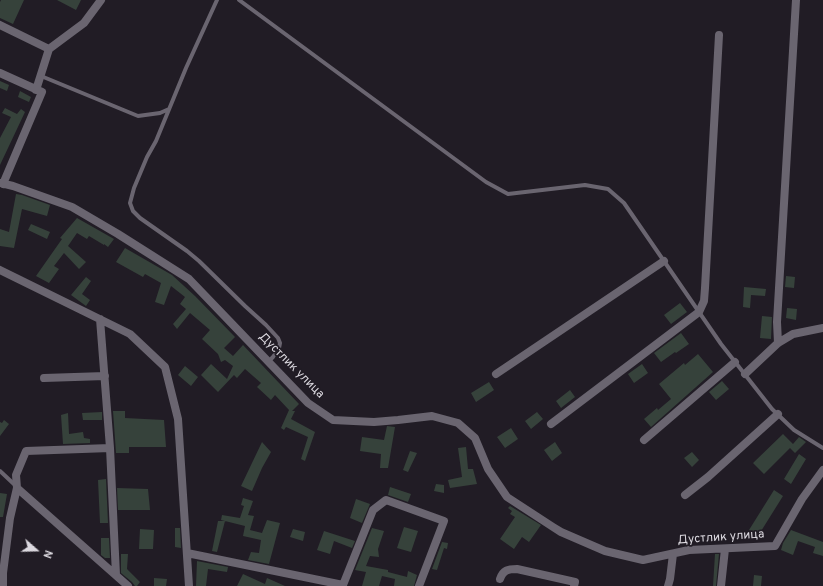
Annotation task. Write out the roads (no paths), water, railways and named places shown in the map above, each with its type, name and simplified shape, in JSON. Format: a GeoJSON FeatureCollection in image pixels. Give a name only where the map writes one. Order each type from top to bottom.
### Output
{"type":"FeatureCollection","features":[{"type":"Feature","properties":{"kind":"street"},"geometry":{"type":"LineString","coordinates":[[36,90],[49,49],[84,23],[101,0]]}},
{"type":"Feature","properties":{"kind":"street"},"geometry":{"type":"LineString","coordinates":[[778,343],[777,314],[796,0]]}},
{"type":"Feature","properties":{"kind":"street"},"geometry":{"type":"LineString","coordinates":[[0,25],[49,49]]}},
{"type":"Feature","properties":{"kind":"street"},"geometry":{"type":"LineString","coordinates":[[551,424],[699,312],[704,301],[719,35]]}},
{"type":"Feature","properties":{"kind":"street"},"geometry":{"type":"LineString","coordinates":[[0,72],[42,92],[1,183]]}},
{"type":"Feature","properties":{"kind":"street","name":"Дустлик улица"},"geometry":{"type":"LineString","coordinates":[[1,183],[72,207],[189,279],[308,403],[333,420],[374,422],[432,416],[458,423],[475,438],[488,469],[507,497],[561,532],[605,551],[642,560],[689,550],[775,546],[802,499],[823,470]]}},
{"type":"Feature","properties":{"kind":"street"},"geometry":{"type":"LineString","coordinates":[[496,374],[664,261]]}},
{"type":"Feature","properties":{"kind":"street"},"geometry":{"type":"LineString","coordinates":[[0,270],[130,334],[164,367],[178,419],[189,586]]}},
{"type":"Feature","properties":{"kind":"street"},"geometry":{"type":"LineString","coordinates":[[100,319],[110,448],[116,575]]}},
{"type":"Feature","properties":{"kind":"street"},"geometry":{"type":"LineString","coordinates":[[745,374],[778,343],[793,334],[823,328]]}},
{"type":"Feature","properties":{"kind":"street"},"geometry":{"type":"LineString","coordinates":[[644,440],[736,362]]}},
{"type":"Feature","properties":{"kind":"street"},"geometry":{"type":"LineString","coordinates":[[44,378],[105,376]]}},
{"type":"Feature","properties":{"kind":"street"},"geometry":{"type":"LineString","coordinates":[[685,495],[708,477],[778,414]]}},
{"type":"Feature","properties":{"kind":"street"},"geometry":{"type":"LineString","coordinates":[[3,586],[3,573],[10,518],[18,488],[16,475],[26,451],[110,448]]}},
{"type":"Feature","properties":{"kind":"street"},"geometry":{"type":"LineString","coordinates":[[18,488],[128,586]]}},
{"type":"Feature","properties":{"kind":"street"},"geometry":{"type":"LineString","coordinates":[[187,553],[343,585],[373,510],[386,500],[444,521],[419,586]]}},
{"type":"Feature","properties":{"kind":"street"},"geometry":{"type":"LineString","coordinates":[[721,586],[725,549]]}},
{"type":"Feature","properties":{"kind":"street"},"geometry":{"type":"LineString","coordinates":[[668,586],[673,554]]}},
{"type":"Feature","properties":{"kind":"street"},"geometry":{"type":"LineString","coordinates":[[500,579],[502,574],[509,569],[517,569],[574,582],[574,586]]}},
{"type":"Feature","properties":{"kind":"lane"},"geometry":{"type":"LineString","coordinates":[[217,0],[186,68],[156,141],[147,157],[134,188],[130,203],[133,211],[140,218],[199,261],[278,338],[280,343],[279,348],[268,362]]}},
{"type":"Feature","properties":{"kind":"lane"},"geometry":{"type":"LineString","coordinates":[[239,0],[486,182],[508,194],[585,185],[608,189],[624,202],[721,344],[772,409],[794,430],[823,448]]}},
{"type":"Feature","properties":{"kind":"lane"},"geometry":{"type":"LineString","coordinates":[[41,76],[138,116],[160,113],[169,109]]}},
{"type":"Feature","properties":{"kind":"lane"},"geometry":{"type":"LineString","coordinates":[[0,471],[18,488]]}}]}
